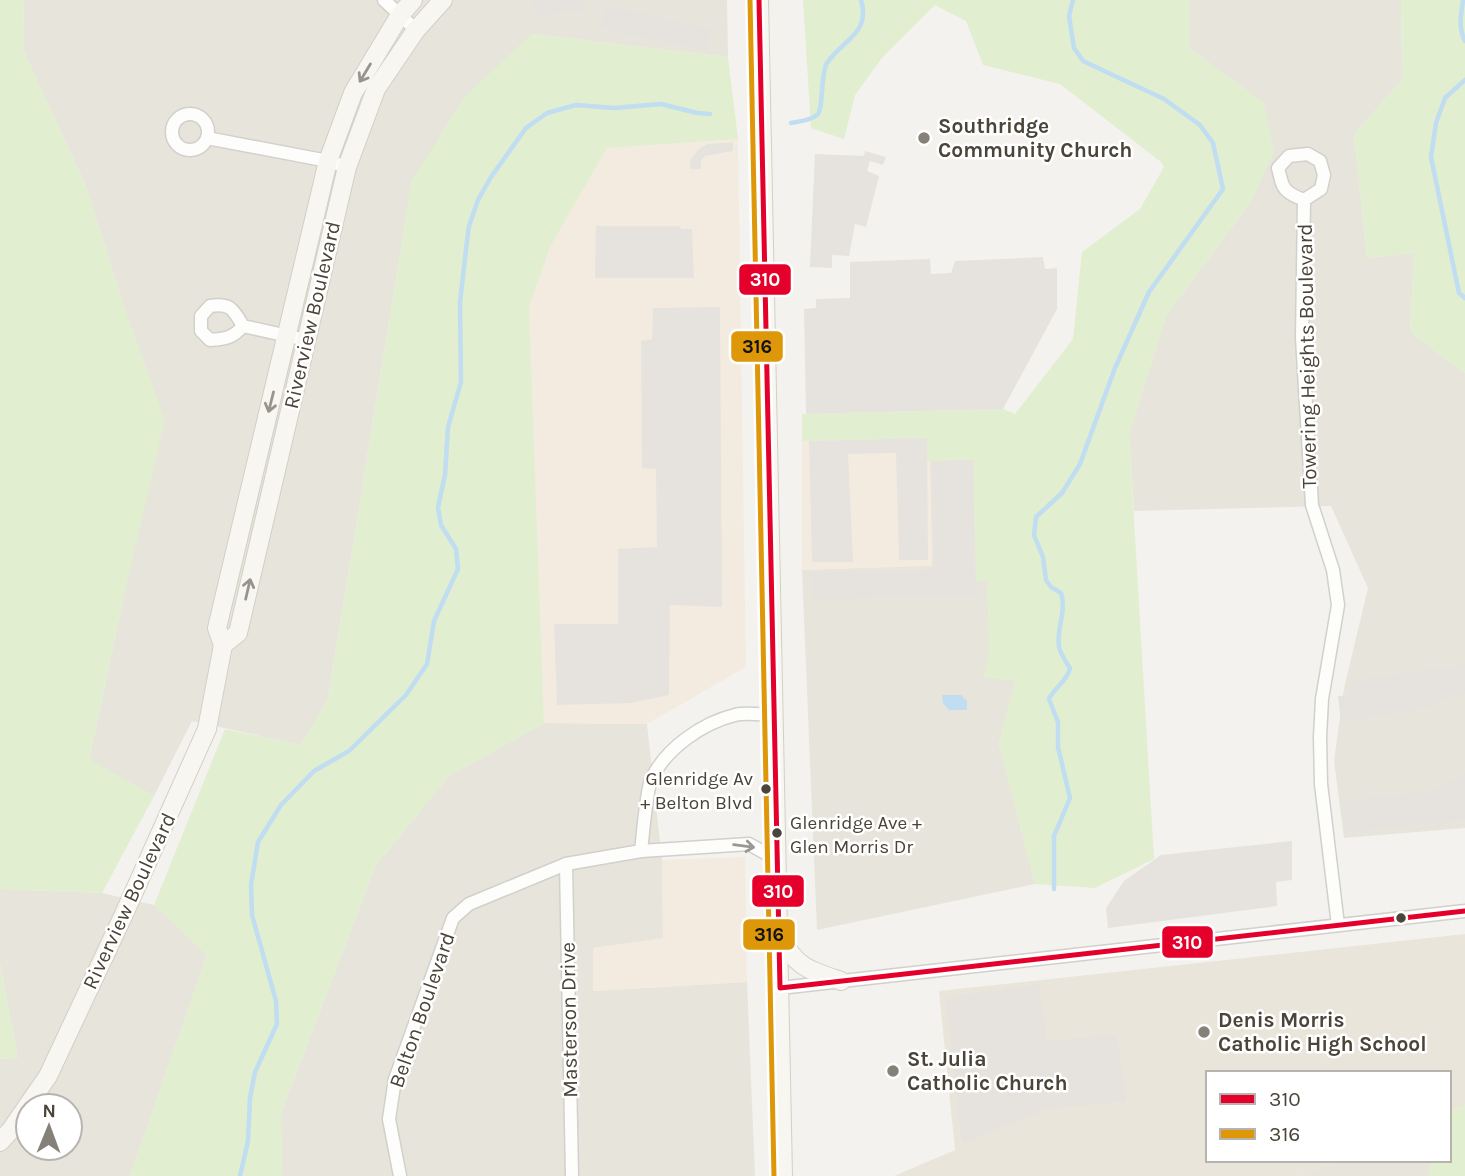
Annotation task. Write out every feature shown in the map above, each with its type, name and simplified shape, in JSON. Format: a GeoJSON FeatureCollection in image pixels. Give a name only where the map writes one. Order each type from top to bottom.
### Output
{"type":"FeatureCollection","features":[{"type":"Feature","properties":{"kind":"street"},"geometry":{"type":"LineString","coordinates":[[384,0],[416,30]]}},
{"type":"Feature","properties":{"kind":"street","name":"Riverview Boulevard"},"geometry":{"type":"LineString","coordinates":[[0,1142],[47,1076],[124,914],[206,729],[223,645],[217,628],[328,161],[353,93],[400,15],[413,0]]}},
{"type":"Feature","properties":{"kind":"street","name":"Riverview Boulevard"},"geometry":{"type":"LineString","coordinates":[[223,645],[238,633],[347,167],[376,89],[416,30],[443,0]]}},
{"type":"Feature","properties":{"kind":"street"},"geometry":{"type":"LineString","coordinates":[[758,0],[783,1176]]}},
{"type":"Feature","properties":{"kind":"street"},"geometry":{"type":"LineString","coordinates":[[207,138],[347,167]]}},
{"type":"Feature","properties":{"kind":"street","name":"Towering Heights Boulevard"},"geometry":{"type":"LineString","coordinates":[[1304,200],[1303,338],[1311,505],[1333,570],[1338,605],[1322,699],[1320,737],[1321,785],[1338,925]]}},
{"type":"Feature","properties":{"kind":"street"},"geometry":{"type":"LineString","coordinates":[[243,326],[306,340]]}},
{"type":"Feature","properties":{"kind":"street"},"geometry":{"type":"LineString","coordinates":[[242,520],[263,525]]}},
{"type":"Feature","properties":{"kind":"street"},"geometry":{"type":"LineString","coordinates":[[641,850],[650,783],[662,762],[685,739],[709,725],[736,714],[773,715]]}},
{"type":"Feature","properties":{"kind":"street","name":"Belton Boulevard"},"geometry":{"type":"LineString","coordinates":[[400,1176],[389,1119],[395,1079],[453,918],[469,904],[566,864],[641,850],[749,844],[776,859]]}},
{"type":"Feature","properties":{"kind":"street","name":"Masterson Drive"},"geometry":{"type":"LineString","coordinates":[[566,864],[572,1176]]}},
{"type":"Feature","properties":{"kind":"street"},"geometry":{"type":"LineString","coordinates":[[780,988],[1465,911]]}},
{"type":"Feature","properties":{"kind":"street"},"geometry":{"type":"LineString","coordinates":[[778,931],[787,950],[805,969],[841,981]]}},
{"type":"Feature","properties":{"kind":"shaded area"},"geometry":{"type":"Polygon","coordinates":[[[24,0],[727,0],[728,57],[532,34],[412,180],[328,699],[301,745],[192,721],[154,796],[89,760],[123,600],[122,300],[86,186],[23,50],[24,0]]]}},
{"type":"Feature","properties":{"kind":"shaded area"},"geometry":{"type":"Polygon","coordinates":[[[532,0],[582,0],[583,11],[535,16],[532,0]]]}},
{"type":"Feature","properties":{"kind":"shaded area"},"geometry":{"type":"Polygon","coordinates":[[[1190,0],[1401,0],[1402,79],[1354,135],[1367,258],[1414,253],[1410,331],[1465,373],[1465,828],[1344,838],[1334,761],[1344,688],[1368,588],[1331,506],[1134,511],[1129,434],[1166,316],[1252,200],[1264,103],[1190,49],[1190,0]]]}},
{"type":"Feature","properties":{"kind":"shaded area"},"geometry":{"type":"Polygon","coordinates":[[[606,5],[711,29],[708,51],[600,29],[606,5]]]}},
{"type":"Feature","properties":{"kind":"shaded area"},"geometry":{"type":"Polygon","coordinates":[[[738,139],[746,667],[647,724],[544,723],[529,307],[550,247],[607,148],[738,139]]]}},
{"type":"Feature","properties":{"kind":"shaded area"},"geometry":{"type":"Polygon","coordinates":[[[733,142],[733,151],[705,156],[701,161],[701,169],[690,169],[690,160],[700,148],[708,144],[733,142]]]}},
{"type":"Feature","properties":{"kind":"shaded area"},"geometry":{"type":"Polygon","coordinates":[[[865,151],[886,157],[883,165],[870,161],[867,171],[879,176],[866,227],[855,224],[849,256],[832,255],[832,268],[810,267],[815,154],[864,156],[865,151]]]}},
{"type":"Feature","properties":{"kind":"shaded area"},"geometry":{"type":"Polygon","coordinates":[[[596,226],[680,226],[681,229],[692,229],[694,278],[595,278],[596,226]]]}},
{"type":"Feature","properties":{"kind":"shaded area"},"geometry":{"type":"Polygon","coordinates":[[[1043,257],[1045,269],[1057,268],[1057,309],[1003,409],[806,414],[804,309],[816,308],[816,299],[850,298],[850,262],[930,259],[931,274],[951,273],[955,261],[1043,257]]]}},
{"type":"Feature","properties":{"kind":"shaded area"},"geometry":{"type":"Polygon","coordinates":[[[720,307],[722,607],[670,605],[669,695],[631,703],[557,705],[554,624],[618,624],[618,549],[657,547],[656,469],[642,468],[641,341],[652,339],[653,308],[720,307]]]}},
{"type":"Feature","properties":{"kind":"shaded area"},"geometry":{"type":"Polygon","coordinates":[[[802,414],[929,416],[932,566],[802,570],[802,414]]]}},
{"type":"Feature","properties":{"kind":"shaded area"},"geometry":{"type":"Polygon","coordinates":[[[1015,414],[1031,619],[999,744],[1035,884],[817,930],[802,570],[932,565],[929,416],[1015,414]]]}},
{"type":"Feature","properties":{"kind":"shaded area"},"geometry":{"type":"Polygon","coordinates":[[[927,438],[928,560],[899,560],[896,453],[848,454],[853,562],[812,562],[809,441],[927,438]]]}},
{"type":"Feature","properties":{"kind":"shaded area"},"geometry":{"type":"Polygon","coordinates":[[[973,460],[976,595],[812,599],[811,573],[935,570],[933,461],[973,460]]]}},
{"type":"Feature","properties":{"kind":"shaded area"},"geometry":{"type":"Polygon","coordinates":[[[1465,665],[1465,694],[1412,711],[1341,722],[1338,696],[1351,695],[1348,681],[1465,665]]]}},
{"type":"Feature","properties":{"kind":"shaded area"},"geometry":{"type":"Polygon","coordinates":[[[544,723],[647,724],[662,860],[663,939],[593,948],[593,991],[747,982],[755,1176],[282,1176],[281,1113],[376,865],[449,776],[544,723]]]}},
{"type":"Feature","properties":{"kind":"shaded area"},"geometry":{"type":"Polygon","coordinates":[[[1465,774],[1465,820],[1345,833],[1345,801],[1434,791],[1465,774]]]}},
{"type":"Feature","properties":{"kind":"shaded area"},"geometry":{"type":"Polygon","coordinates":[[[1292,841],[1292,880],[1276,882],[1277,906],[1108,928],[1106,908],[1124,881],[1161,855],[1292,841]]]}},
{"type":"Feature","properties":{"kind":"shaded area"},"geometry":{"type":"Polygon","coordinates":[[[745,857],[747,982],[593,991],[593,948],[663,938],[662,860],[745,857]]]}},
{"type":"Feature","properties":{"kind":"shaded area"},"geometry":{"type":"Polygon","coordinates":[[[0,889],[102,893],[154,905],[207,955],[130,1176],[0,1176],[0,1059],[18,1058],[0,964],[0,889]]]}},
{"type":"Feature","properties":{"kind":"shaded area","name":"Denis Morris Catholic High School"},"geometry":{"type":"Polygon","coordinates":[[[1465,934],[1465,1104],[1451,1110],[1451,1071],[1206,1071],[1206,1162],[1332,1162],[1301,1176],[894,1176],[955,1150],[939,991],[1465,934]]]}},
{"type":"Feature","properties":{"kind":"shaded area"},"geometry":{"type":"Polygon","coordinates":[[[1039,984],[1047,1041],[1117,1035],[1126,1102],[1050,1108],[962,1144],[945,997],[1039,984]]]}},
{"type":"Feature","properties":{"kind":"shaded area"},"geometry":{"type":"Polygon","coordinates":[[[1332,1162],[1429,1162],[1429,1176],[1301,1176],[1332,1162]]]}},
{"type":"Feature","properties":{"kind":"green space"},"geometry":{"type":"Polygon","coordinates":[[[0,0],[24,0],[23,50],[86,186],[122,300],[165,420],[89,759],[154,796],[102,893],[0,889],[0,0]]]}},
{"type":"Feature","properties":{"kind":"green space"},"geometry":{"type":"Polygon","coordinates":[[[803,0],[1190,0],[1190,49],[1264,103],[1274,152],[1252,200],[1166,316],[1129,434],[1154,859],[1095,888],[1035,884],[999,744],[1015,681],[983,677],[989,654],[987,581],[975,581],[973,461],[927,461],[926,438],[802,441],[802,414],[1003,409],[1015,414],[1073,339],[1082,252],[1140,209],[1164,167],[1060,84],[983,65],[966,21],[935,5],[882,58],[855,95],[844,139],[811,128],[803,0]]]}},
{"type":"Feature","properties":{"kind":"green space"},"geometry":{"type":"Polygon","coordinates":[[[1401,0],[1465,0],[1465,373],[1410,331],[1414,253],[1367,258],[1354,135],[1402,79],[1401,0]]]}},
{"type":"Feature","properties":{"kind":"green space"},"geometry":{"type":"Polygon","coordinates":[[[532,34],[728,57],[738,139],[607,148],[550,247],[529,307],[544,723],[449,776],[376,865],[281,1113],[282,1176],[130,1176],[207,955],[154,905],[225,729],[301,745],[328,699],[412,180],[465,96],[532,34]]]}},
{"type":"Feature","properties":{"kind":"green space"},"geometry":{"type":"Polygon","coordinates":[[[0,964],[18,1058],[0,1059],[0,964]]]}},
{"type":"Feature","properties":{"kind":"green space"},"geometry":{"type":"Polygon","coordinates":[[[1465,1104],[1465,1176],[1429,1176],[1429,1162],[1451,1162],[1451,1110],[1465,1104]]]}},
{"type":"Feature","properties":{"kind":"water"},"geometry":{"type":"Polygon","coordinates":[[[942,695],[961,695],[967,701],[967,710],[949,710],[943,703],[942,695]]]}},
{"type":"Feature","properties":{"kind":"waterway"},"geometry":{"type":"LineString","coordinates":[[791,123],[811,118],[819,112],[825,68],[833,55],[859,29],[863,12],[861,0]]}},
{"type":"Feature","properties":{"kind":"waterway"},"geometry":{"type":"LineString","coordinates":[[1054,889],[1054,836],[1070,798],[1058,747],[1058,722],[1049,699],[1070,668],[1059,647],[1063,600],[1061,593],[1046,580],[1043,557],[1034,535],[1036,517],[1062,493],[1080,464],[1115,368],[1149,292],[1223,189],[1213,143],[1200,125],[1164,99],[1083,61],[1074,48],[1069,16],[1073,0]]}},
{"type":"Feature","properties":{"kind":"waterway"},"geometry":{"type":"LineString","coordinates":[[1463,0],[1461,26],[1465,41]]}},
{"type":"Feature","properties":{"kind":"waterway"},"geometry":{"type":"LineString","coordinates":[[1465,80],[1445,98],[1436,123],[1431,157],[1459,293],[1465,298]]}},
{"type":"Feature","properties":{"kind":"waterway"},"geometry":{"type":"LineString","coordinates":[[240,1176],[248,1141],[250,1098],[255,1072],[277,1024],[276,1001],[252,915],[251,885],[258,842],[281,805],[314,771],[349,751],[406,695],[427,664],[434,621],[458,569],[456,549],[441,525],[438,507],[445,475],[448,427],[461,382],[460,303],[469,226],[478,200],[526,128],[547,113],[576,105],[614,108],[661,104],[710,114]]}},
{"type":"Feature","properties":{"kind":"transit line","name":"316"},"geometry":{"type":"LineString","coordinates":[[750,0],[774,1176]]}},
{"type":"Feature","properties":{"kind":"transit line","name":"310"},"geometry":{"type":"LineString","coordinates":[[759,0],[780,988],[1465,911]]}},
{"type":"Feature","properties":{"kind":"place","name":"Southridge Community Church"},"geometry":{"type":"Point","coordinates":[924,138]}},
{"type":"Feature","properties":{"kind":"place","name":"Glenridge Av + Belton Blvd"},"geometry":{"type":"Point","coordinates":[766,789]}},
{"type":"Feature","properties":{"kind":"place","name":"Glenridge Ave + Glen Morris Dr"},"geometry":{"type":"Point","coordinates":[777,833]}},
{"type":"Feature","properties":{"kind":"place","name":"Denis Morris Catholic High School"},"geometry":{"type":"Point","coordinates":[1204,1032]}},
{"type":"Feature","properties":{"kind":"place","name":"St. Julia Catholic Church"},"geometry":{"type":"Point","coordinates":[893,1071]}}]}
